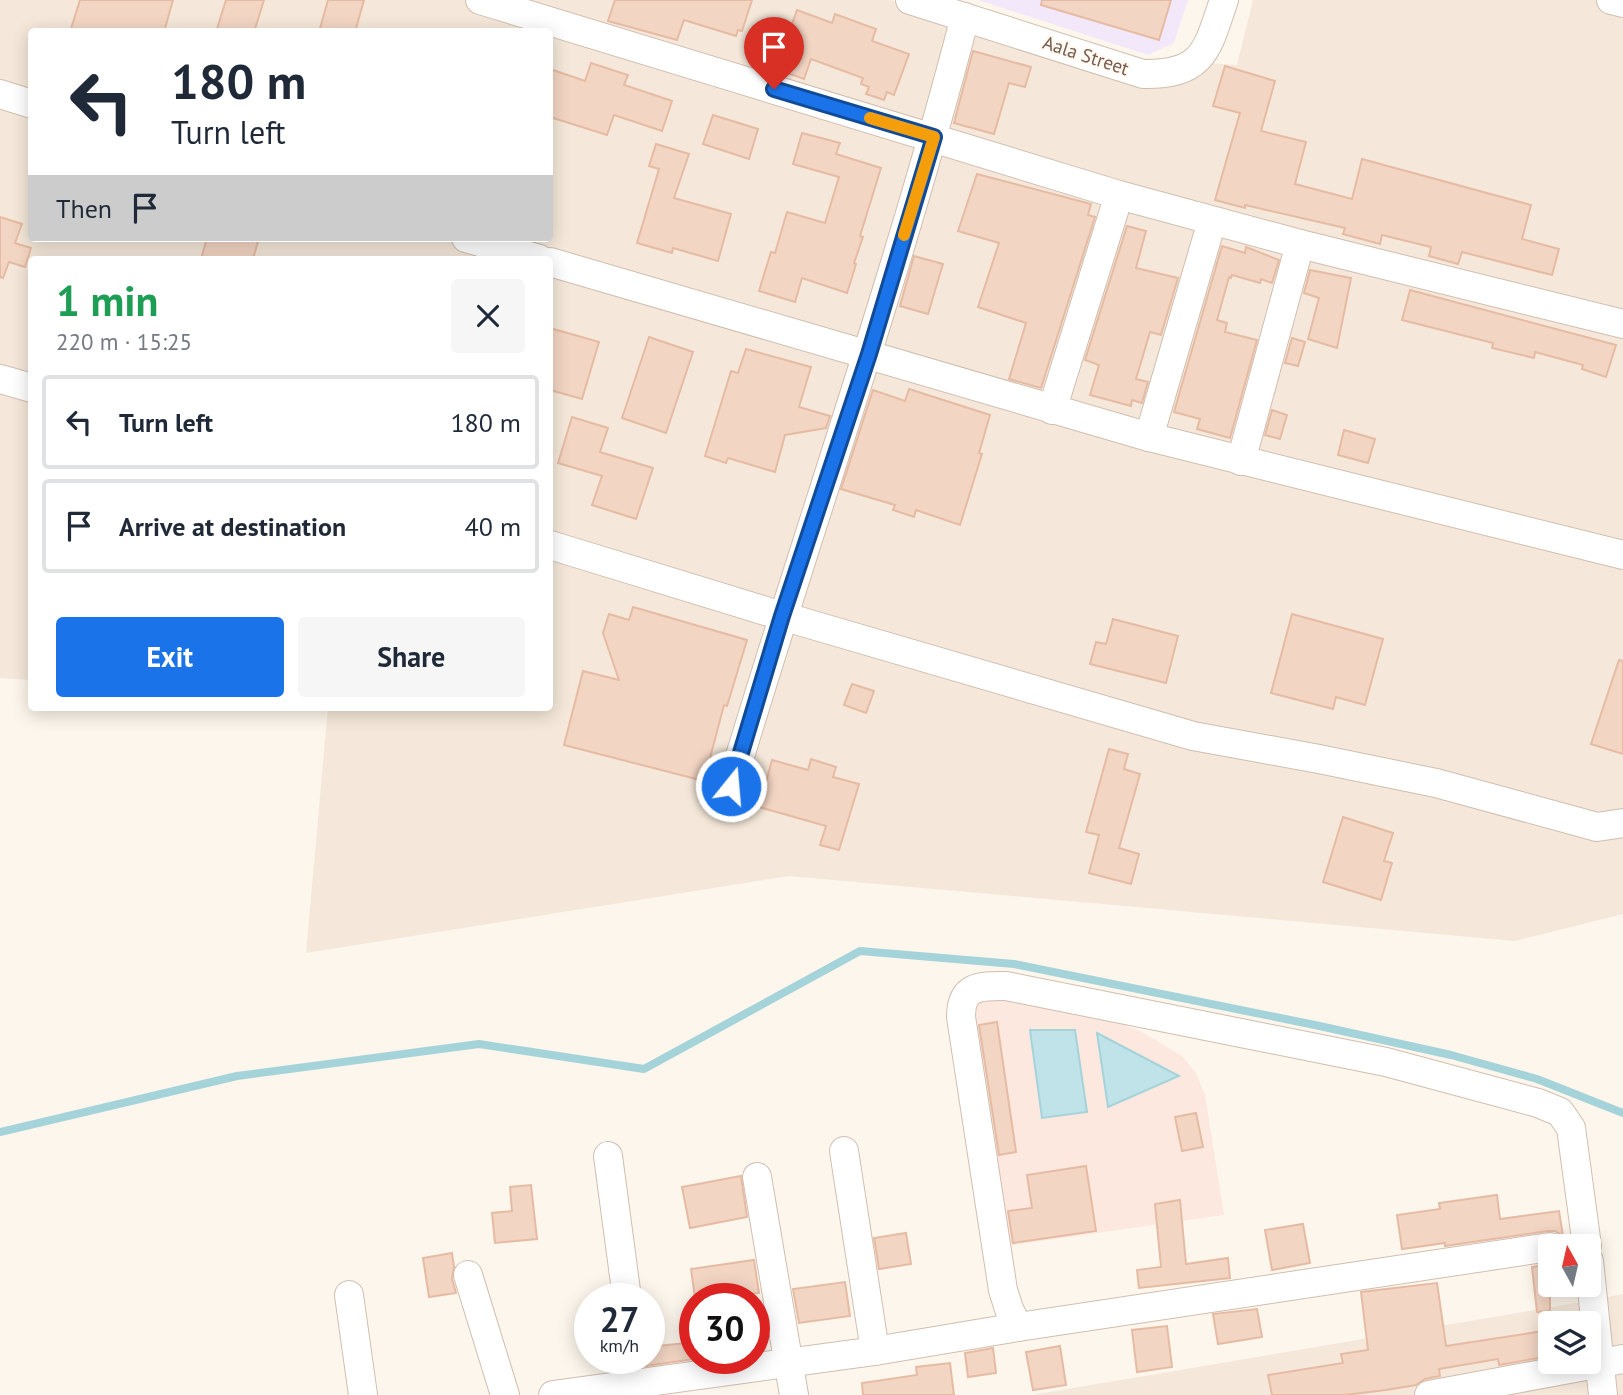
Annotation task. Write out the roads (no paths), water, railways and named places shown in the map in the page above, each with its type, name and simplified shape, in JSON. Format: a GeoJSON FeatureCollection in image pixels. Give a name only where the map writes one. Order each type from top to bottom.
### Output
{"type":"FeatureCollection","features":[{"type":"Feature","properties":{"kind":"street"},"geometry":{"type":"LineString","coordinates":[[480,0],[1119,195],[1300,244],[1623,324]]}},
{"type":"Feature","properties":{"kind":"street","name":"Aala Street"},"geometry":{"type":"LineString","coordinates":[[910,0],[1143,74],[1169,74],[1191,65],[1208,47],[1224,0]]}},
{"type":"Feature","properties":{"kind":"street"},"geometry":{"type":"LineString","coordinates":[[1611,0],[1623,2]]}},
{"type":"Feature","properties":{"kind":"street"},"geometry":{"type":"LineString","coordinates":[[731,786],[782,616],[869,354],[934,137],[965,17]]}},
{"type":"Feature","properties":{"kind":"street"},"geometry":{"type":"LineString","coordinates":[[0,94],[28,103]]}},
{"type":"Feature","properties":{"kind":"street"},"geometry":{"type":"LineString","coordinates":[[1052,410],[1119,195]]}},
{"type":"Feature","properties":{"kind":"street"},"geometry":{"type":"LineString","coordinates":[[1149,437],[1212,221]]}},
{"type":"Feature","properties":{"kind":"street"},"geometry":{"type":"LineString","coordinates":[[480,242],[529,256]]}},
{"type":"Feature","properties":{"kind":"street"},"geometry":{"type":"LineString","coordinates":[[1241,461],[1300,244]]}},
{"type":"Feature","properties":{"kind":"street"},"geometry":{"type":"LineString","coordinates":[[553,263],[1149,437],[1623,555]]}},
{"type":"Feature","properties":{"kind":"street"},"geometry":{"type":"LineString","coordinates":[[0,379],[28,387]]}},
{"type":"Feature","properties":{"kind":"street"},"geometry":{"type":"LineString","coordinates":[[553,546],[1193,736],[1319,758],[1436,783],[1597,827],[1623,823]]}},
{"type":"Feature","properties":{"kind":"street"},"geometry":{"type":"LineString","coordinates":[[1018,1327],[1003,1290],[961,1017],[961,1002],[970,990],[985,986],[1006,986],[1386,1062],[1538,1103],[1560,1112],[1572,1128],[1586,1234]]}},
{"type":"Feature","properties":{"kind":"street"},"geometry":{"type":"LineString","coordinates":[[844,1151],[875,1351]]}},
{"type":"Feature","properties":{"kind":"street"},"geometry":{"type":"LineString","coordinates":[[608,1156],[625,1283]]}},
{"type":"Feature","properties":{"kind":"street"},"geometry":{"type":"LineString","coordinates":[[757,1177],[794,1395]]}},
{"type":"Feature","properties":{"kind":"street"},"geometry":{"type":"LineString","coordinates":[[553,1395],[638,1379],[875,1351],[1538,1249]]}},
{"type":"Feature","properties":{"kind":"street"},"geometry":{"type":"LineString","coordinates":[[468,1275],[505,1395]]}},
{"type":"Feature","properties":{"kind":"street"},"geometry":{"type":"LineString","coordinates":[[349,1295],[363,1395]]}},
{"type":"Feature","properties":{"kind":"street"},"geometry":{"type":"LineString","coordinates":[[1598,1297],[1611,1361],[1603,1395]]}},
{"type":"Feature","properties":{"kind":"street"},"geometry":{"type":"LineString","coordinates":[[1429,1395],[1611,1361]]}},
{"type":"Feature","properties":{"kind":"water"},"geometry":{"type":"Polygon","coordinates":[[[1030,1030],[1075,1030],[1087,1112],[1042,1118],[1030,1030]]]}},
{"type":"Feature","properties":{"kind":"water"},"geometry":{"type":"Polygon","coordinates":[[[1097,1033],[1179,1076],[1108,1107],[1097,1033]]]}},
{"type":"Feature","properties":{"kind":"waterway"},"geometry":{"type":"LineString","coordinates":[[0,1132],[237,1076],[479,1044],[644,1069],[860,951],[1014,964],[1315,1025],[1451,1055],[1537,1079],[1623,1113]]}}]}
